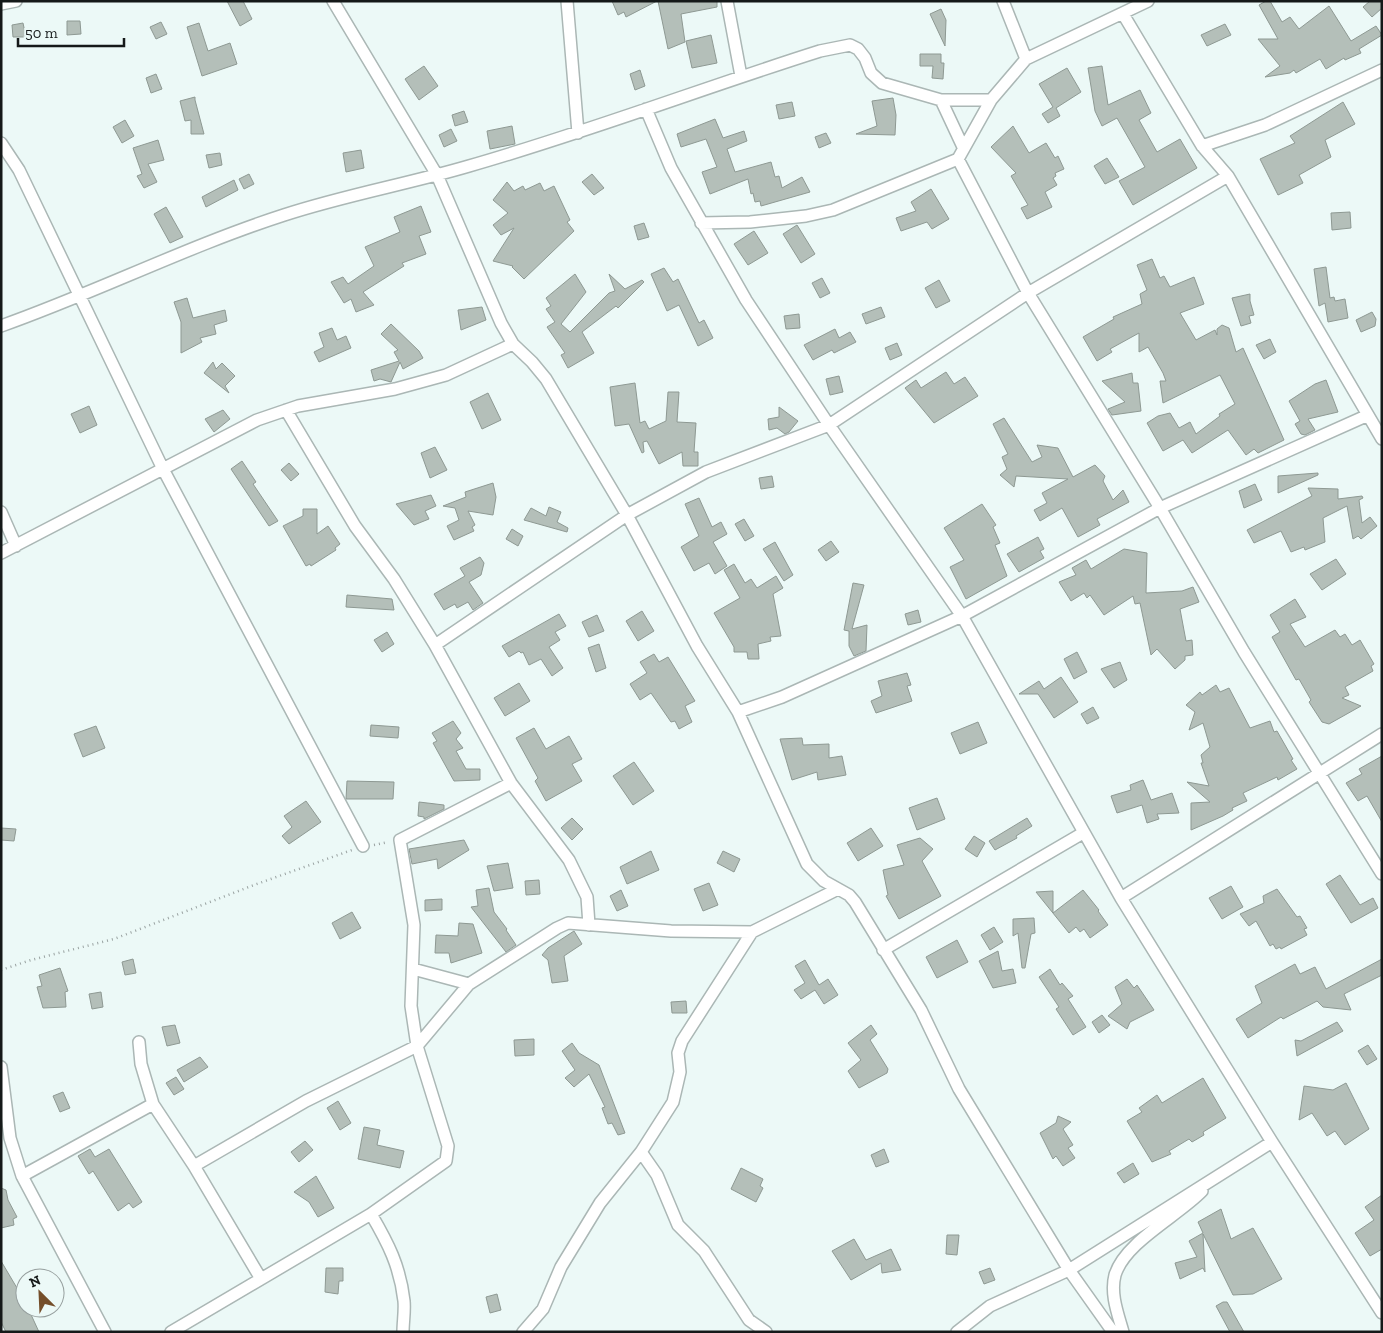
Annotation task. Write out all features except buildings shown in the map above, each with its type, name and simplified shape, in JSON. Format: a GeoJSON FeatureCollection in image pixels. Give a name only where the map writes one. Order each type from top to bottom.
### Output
{"type":"FeatureCollection","features":[{"type":"Feature","properties":{"kind":"street"},"geometry":{"type":"LineString","coordinates":[[1,4],[16,1]]}},
{"type":"Feature","properties":{"kind":"street"},"geometry":{"type":"LineString","coordinates":[[333,1],[437,175],[501,323],[513,344],[546,379],[627,515],[697,646],[738,712],[807,864],[824,881],[849,895],[855,902],[921,1010],[959,1089],[1069,1270],[1113,1332]]}},
{"type":"Feature","properties":{"kind":"street"},"geometry":{"type":"LineString","coordinates":[[567,1],[578,133]]}},
{"type":"Feature","properties":{"kind":"street"},"geometry":{"type":"LineString","coordinates":[[728,1],[741,76]]}},
{"type":"Feature","properties":{"kind":"street"},"geometry":{"type":"LineString","coordinates":[[1003,1],[1026,59]]}},
{"type":"Feature","properties":{"kind":"street"},"geometry":{"type":"LineString","coordinates":[[701,223],[750,222],[806,216],[833,210],[958,159],[991,100],[1026,59],[1148,1]]}},
{"type":"Feature","properties":{"kind":"street"},"geometry":{"type":"LineString","coordinates":[[1123,14],[1202,146],[1228,176],[1366,416],[1382,439]]}},
{"type":"Feature","properties":{"kind":"street"},"geometry":{"type":"LineString","coordinates":[[1,326],[80,297],[157,262],[284,215],[372,190],[437,175],[578,133],[741,76],[820,51],[850,45],[858,49],[865,58],[871,73],[882,83],[941,100],[991,100]]}},
{"type":"Feature","properties":{"kind":"street"},"geometry":{"type":"LineString","coordinates":[[1202,146],[1265,125],[1382,70]]}},
{"type":"Feature","properties":{"kind":"street"},"geometry":{"type":"LineString","coordinates":[[941,100],[963,147]]}},
{"type":"Feature","properties":{"kind":"street"},"geometry":{"type":"LineString","coordinates":[[646,109],[671,168],[746,300],[829,425],[962,616],[1121,898],[1272,1142],[1382,1313]]}},
{"type":"Feature","properties":{"kind":"street"},"geometry":{"type":"LineString","coordinates":[[1,143],[19,170],[163,469],[363,846]]}},
{"type":"Feature","properties":{"kind":"street"},"geometry":{"type":"LineString","coordinates":[[958,159],[1028,293],[1160,508],[1244,652],[1382,874]]}},
{"type":"Feature","properties":{"kind":"street"},"geometry":{"type":"LineString","coordinates":[[435,645],[627,515],[706,472],[829,425],[1028,293],[1228,176]]}},
{"type":"Feature","properties":{"kind":"street"},"geometry":{"type":"LineString","coordinates":[[1,553],[257,420],[286,410],[395,389],[446,375],[513,344]]}},
{"type":"Feature","properties":{"kind":"street"},"geometry":{"type":"LineString","coordinates":[[286,410],[355,526],[394,579],[435,645],[511,783],[569,860],[587,897],[589,925]]}},
{"type":"Feature","properties":{"kind":"street"},"geometry":{"type":"LineString","coordinates":[[738,712],[782,698],[962,616],[1160,508],[1366,416]]}},
{"type":"Feature","properties":{"kind":"street"},"geometry":{"type":"LineString","coordinates":[[1,512],[16,546]]}},
{"type":"Feature","properties":{"kind":"street"},"geometry":{"type":"LineString","coordinates":[[1121,898],[1382,734]]}},
{"type":"Feature","properties":{"kind":"street"},"geometry":{"type":"LineString","coordinates":[[171,1332],[370,1214],[446,1161],[448,1146],[416,1046],[411,1006],[414,925],[400,840],[511,783]]}},
{"type":"Feature","properties":{"kind":"street"},"geometry":{"type":"LineString","coordinates":[[884,950],[1083,833]]}},
{"type":"Feature","properties":{"kind":"street"},"geometry":{"type":"LineString","coordinates":[[194,1166],[306,1101],[416,1046],[468,984],[568,923],[671,932],[752,932],[838,889]]}},
{"type":"Feature","properties":{"kind":"street"},"geometry":{"type":"LineString","coordinates":[[523,1332],[544,1309],[561,1267],[600,1203],[641,1152],[673,1102],[680,1072],[678,1053],[682,1041],[752,932]]}},
{"type":"Feature","properties":{"kind":"street"},"geometry":{"type":"LineString","coordinates":[[413,969],[468,984]]}},
{"type":"Feature","properties":{"kind":"street"},"geometry":{"type":"LineString","coordinates":[[138,1042],[141,1064],[153,1104],[194,1166],[261,1279]]}},
{"type":"Feature","properties":{"kind":"street"},"geometry":{"type":"LineString","coordinates":[[1,1068],[10,1138],[22,1176],[105,1332]]}},
{"type":"Feature","properties":{"kind":"street"},"geometry":{"type":"LineString","coordinates":[[22,1176],[153,1104]]}},
{"type":"Feature","properties":{"kind":"street"},"geometry":{"type":"LineString","coordinates":[[957,1332],[990,1306],[1069,1270],[1272,1142]]}},
{"type":"Feature","properties":{"kind":"street"},"geometry":{"type":"LineString","coordinates":[[641,1152],[657,1175],[678,1225],[704,1251],[744,1313],[766,1332]]}},
{"type":"Feature","properties":{"kind":"street"},"geometry":{"type":"LineString","coordinates":[[1123,1332],[1115,1302],[1115,1276],[1125,1256],[1192,1202],[1215,1178]]}},
{"type":"Feature","properties":{"kind":"street"},"geometry":{"type":"LineString","coordinates":[[370,1214],[390,1247],[399,1275],[404,1302],[403,1332]]}},
{"type":"Feature","properties":{"kind":"path"},"geometry":{"type":"LineString","coordinates":[[1,970],[30,960],[114,939],[254,885],[363,846],[400,840]]}}]}
